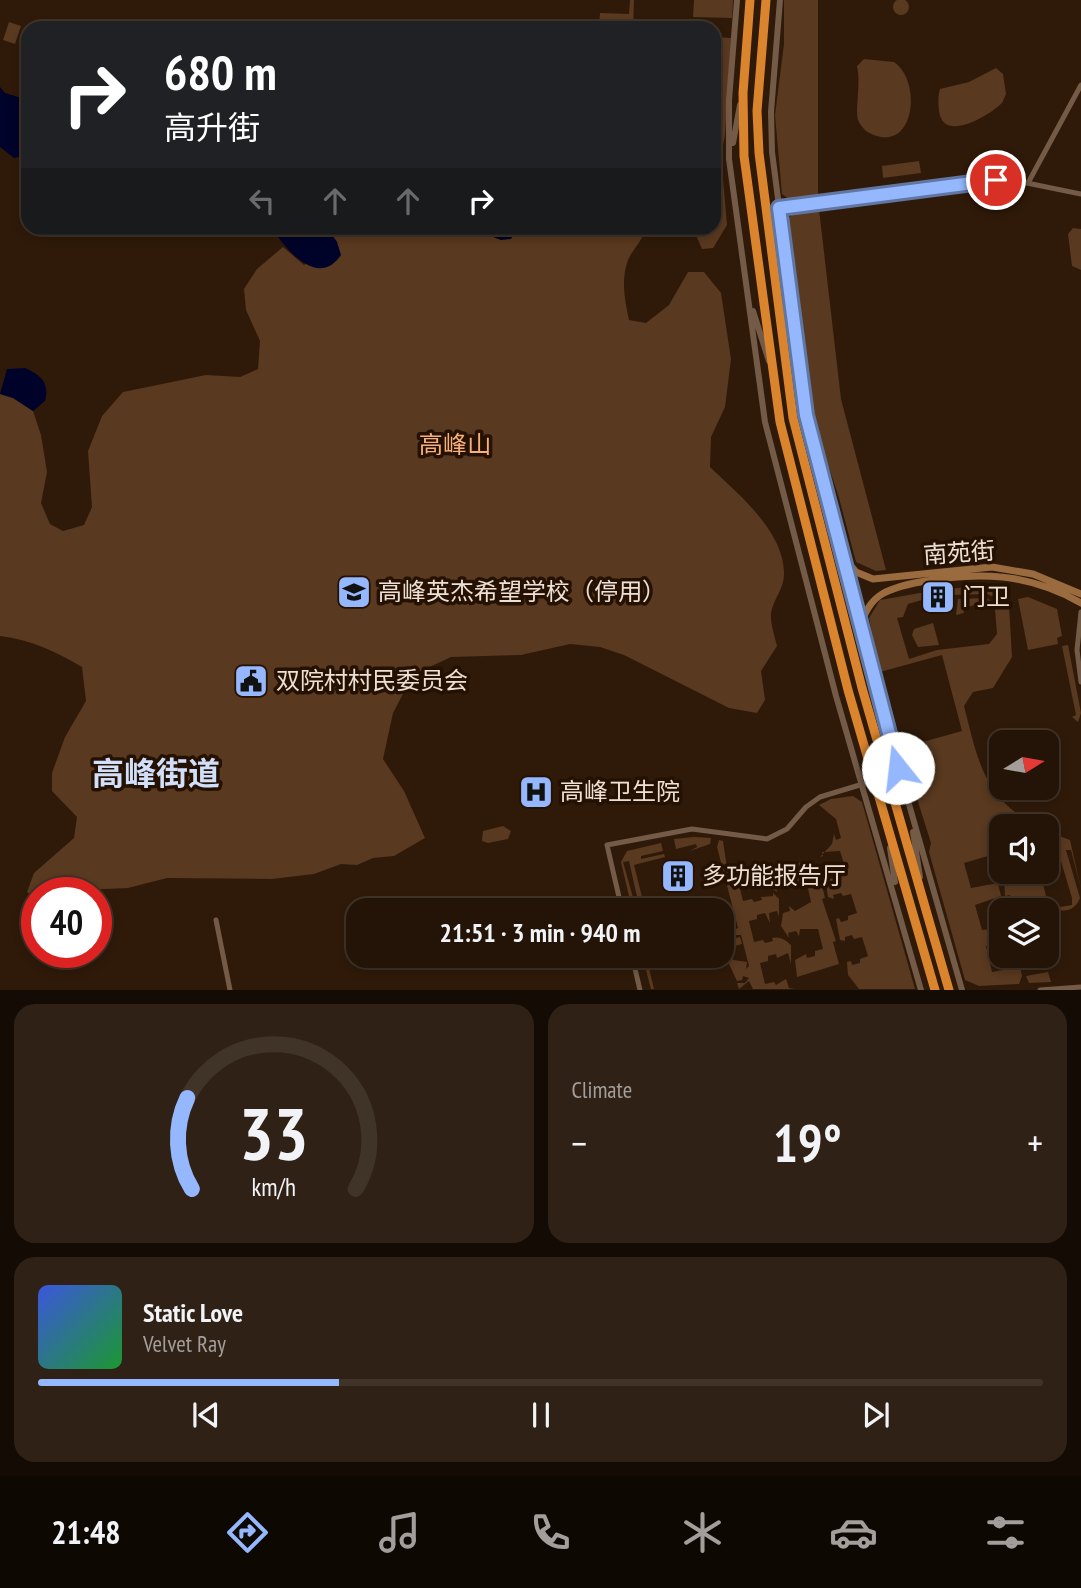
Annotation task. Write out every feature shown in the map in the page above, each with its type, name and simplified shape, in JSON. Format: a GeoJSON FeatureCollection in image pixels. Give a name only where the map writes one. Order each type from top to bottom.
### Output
{"type":"FeatureCollection","features":[{"type":"Feature","properties":{"kind":"highway"},"geometry":{"type":"LineString","coordinates":[[750,0],[743,93],[749,210],[787,456],[848,691],[935,989]]}},
{"type":"Feature","properties":{"kind":"highway"},"geometry":{"type":"LineString","coordinates":[[766,0],[758,122],[764,207],[796,429],[862,688],[949,989]]}},
{"type":"Feature","properties":{"kind":"main road","name":"南苑街"},"geometry":{"type":"LineString","coordinates":[[844,558],[856,572],[873,579],[992,567],[1033,574],[1081,594]]}},
{"type":"Feature","properties":{"kind":"main road"},"geometry":{"type":"LineString","coordinates":[[861,626],[868,605],[883,591],[961,575],[981,574],[1030,581],[1059,591],[1081,603]]}},
{"type":"Feature","properties":{"kind":"street"},"geometry":{"type":"LineString","coordinates":[[737,0],[729,100],[729,159],[773,461],[921,989]]}},
{"type":"Feature","properties":{"kind":"street"},"geometry":{"type":"LineString","coordinates":[[779,0],[771,112],[779,208],[806,415],[909,804],[962,989]]}},
{"type":"Feature","properties":{"kind":"street"},"geometry":{"type":"LineString","coordinates":[[1028,183],[1081,85]]}},
{"type":"Feature","properties":{"kind":"street"},"geometry":{"type":"LineString","coordinates":[[729,159],[743,93]]}},
{"type":"Feature","properties":{"kind":"street"},"geometry":{"type":"LineString","coordinates":[[779,208],[974,181],[1028,183],[1081,194]]}},
{"type":"Feature","properties":{"kind":"street"},"geometry":{"type":"LineString","coordinates":[[777,292],[800,372]]}},
{"type":"Feature","properties":{"kind":"street"},"geometry":{"type":"LineString","coordinates":[[747,293],[774,379]]}},
{"type":"Feature","properties":{"kind":"street"},"geometry":{"type":"LineString","coordinates":[[1081,612],[1077,650],[1081,682]]}},
{"type":"Feature","properties":{"kind":"street"},"geometry":{"type":"LineString","coordinates":[[619,898],[607,845],[704,829],[767,839],[787,829],[806,807],[820,797],[863,784]]}},
{"type":"Feature","properties":{"kind":"street"},"geometry":{"type":"LineString","coordinates":[[909,804],[922,889]]}},
{"type":"Feature","properties":{"kind":"street"},"geometry":{"type":"LineString","coordinates":[[885,815],[898,907]]}},
{"type":"Feature","properties":{"kind":"street"},"geometry":{"type":"LineString","coordinates":[[216,920],[230,989]]}},
{"type":"Feature","properties":{"kind":"street"},"geometry":{"type":"LineString","coordinates":[[635,968],[640,989]]}},
{"type":"Feature","properties":{"kind":"street"},"geometry":{"type":"LineString","coordinates":[[1040,989],[1081,987]]}},
{"type":"Feature","properties":{"kind":"green space"},"geometry":{"type":"Polygon","coordinates":[[[898,-1],[904,-1],[909,7],[907,13],[898,15],[893,10],[893,4],[898,-1]]]}},
{"type":"Feature","properties":{"kind":"green space"},"geometry":{"type":"Polygon","coordinates":[[[630,0],[634,0],[633,21],[599,21],[600,13],[629,14],[630,0]]]}},
{"type":"Feature","properties":{"kind":"green space"},"geometry":{"type":"Polygon","coordinates":[[[694,0],[733,0],[732,18],[693,17],[694,0]]]}},
{"type":"Feature","properties":{"kind":"green space"},"geometry":{"type":"Polygon","coordinates":[[[784,0],[818,0],[818,195],[789,199],[782,194],[775,115],[784,44],[784,0]]]}},
{"type":"Feature","properties":{"kind":"green space"},"geometry":{"type":"Polygon","coordinates":[[[9,22],[21,26],[15,44],[3,40],[9,22]]]}},
{"type":"Feature","properties":{"kind":"green space"},"geometry":{"type":"Polygon","coordinates":[[[721,37],[731,38],[725,135],[721,156],[721,37]]]}},
{"type":"Feature","properties":{"kind":"green space"},"geometry":{"type":"Polygon","coordinates":[[[864,59],[894,62],[903,71],[908,84],[911,98],[906,124],[898,133],[888,137],[869,133],[858,120],[857,66],[864,59]]]}},
{"type":"Feature","properties":{"kind":"green space"},"geometry":{"type":"Polygon","coordinates":[[[996,68],[1003,74],[1006,94],[1002,103],[978,120],[967,124],[949,125],[942,121],[938,105],[940,89],[969,82],[996,68]]]}},
{"type":"Feature","properties":{"kind":"green space"},"geometry":{"type":"Polygon","coordinates":[[[721,156],[727,225],[721,235],[721,156]]]}},
{"type":"Feature","properties":{"kind":"green space"},"geometry":{"type":"Polygon","coordinates":[[[919,161],[921,173],[883,178],[882,166],[919,161]]]}},
{"type":"Feature","properties":{"kind":"green space"},"geometry":{"type":"Polygon","coordinates":[[[819,209],[841,399],[886,570],[876,571],[856,562],[839,498],[812,416],[786,220],[795,212],[819,209]]]}},
{"type":"Feature","properties":{"kind":"green space"},"geometry":{"type":"Polygon","coordinates":[[[1073,228],[1081,229],[1081,270],[1072,266],[1068,234],[1073,228]]]}},
{"type":"Feature","properties":{"kind":"green space","name":"高峰山"},"geometry":{"type":"Polygon","coordinates":[[[332,235],[488,235],[501,240],[507,235],[643,235],[627,263],[624,284],[629,320],[646,323],[669,305],[688,272],[704,272],[721,293],[731,359],[725,407],[711,437],[710,467],[757,513],[782,556],[783,583],[771,613],[777,646],[761,671],[765,700],[757,713],[729,708],[624,655],[600,647],[570,644],[521,655],[451,657],[421,671],[405,690],[393,713],[383,759],[404,791],[425,838],[394,856],[373,858],[357,865],[341,864],[314,874],[272,879],[167,878],[128,888],[112,889],[112,877],[33,877],[74,838],[77,817],[52,791],[52,773],[65,737],[86,701],[82,667],[42,647],[0,636],[0,394],[13,398],[33,411],[41,435],[47,472],[41,503],[50,524],[63,531],[84,525],[92,507],[88,451],[102,416],[123,392],[206,375],[240,377],[258,369],[260,341],[246,310],[244,289],[257,269],[283,247],[304,265],[337,242],[332,235]]]}},
{"type":"Feature","properties":{"kind":"green space"},"geometry":{"type":"Polygon","coordinates":[[[696,235],[721,235],[713,248],[702,249],[696,235]]]}},
{"type":"Feature","properties":{"kind":"green space"},"geometry":{"type":"Polygon","coordinates":[[[978,586],[1008,588],[1012,657],[993,688],[973,692],[964,706],[979,760],[989,781],[989,800],[1002,800],[1018,814],[989,814],[989,856],[964,863],[971,888],[998,884],[1001,896],[975,905],[982,930],[989,929],[989,945],[986,946],[989,968],[992,972],[1020,968],[1022,976],[1019,984],[979,986],[965,980],[929,852],[931,843],[901,748],[962,731],[942,655],[880,672],[869,618],[880,600],[937,590],[939,595],[908,604],[903,617],[897,618],[909,659],[937,650],[989,644],[997,634],[994,597],[987,594],[951,595],[949,589],[978,586]]]}},
{"type":"Feature","properties":{"kind":"green space"},"geometry":{"type":"Polygon","coordinates":[[[1028,597],[1057,609],[1062,636],[1057,638],[1058,644],[1028,650],[1018,599],[1028,597]]]}},
{"type":"Feature","properties":{"kind":"green space"},"geometry":{"type":"Polygon","coordinates":[[[987,598],[991,601],[989,608],[977,611],[975,605],[963,608],[964,613],[956,615],[958,599],[987,598]]]}},
{"type":"Feature","properties":{"kind":"green space"},"geometry":{"type":"Polygon","coordinates":[[[933,623],[939,645],[918,647],[912,635],[914,629],[933,623]]]}},
{"type":"Feature","properties":{"kind":"green space"},"geometry":{"type":"Polygon","coordinates":[[[1068,645],[1081,713],[1078,722],[1072,717],[1076,715],[1062,646],[1068,645]]]}},
{"type":"Feature","properties":{"kind":"green space"},"geometry":{"type":"Polygon","coordinates":[[[853,796],[862,802],[915,989],[859,989],[848,975],[847,962],[851,961],[852,965],[860,963],[860,959],[868,956],[862,937],[854,939],[852,935],[845,937],[845,941],[840,940],[836,919],[839,918],[841,922],[848,920],[848,916],[857,913],[851,894],[833,895],[834,899],[828,897],[825,876],[829,879],[837,878],[837,873],[846,870],[840,851],[825,852],[832,844],[834,834],[836,840],[841,838],[836,819],[819,805],[831,799],[853,796]]]}},
{"type":"Feature","properties":{"kind":"green space"},"geometry":{"type":"Polygon","coordinates":[[[503,826],[511,831],[508,839],[488,843],[482,841],[483,831],[503,826]]]}},
{"type":"Feature","properties":{"kind":"green space"},"geometry":{"type":"Polygon","coordinates":[[[1059,836],[1070,840],[1081,889],[1071,850],[1066,850],[1080,898],[1070,909],[1059,910],[1059,907],[1072,905],[1059,855],[1059,836]]]}},
{"type":"Feature","properties":{"kind":"green space"},"geometry":{"type":"Polygon","coordinates":[[[711,838],[710,844],[690,851],[697,847],[696,844],[676,849],[674,839],[711,838]]]}},
{"type":"Feature","properties":{"kind":"green space"},"geometry":{"type":"Polygon","coordinates":[[[719,840],[723,841],[727,868],[733,866],[742,873],[753,872],[738,880],[743,901],[762,900],[761,897],[773,896],[773,893],[779,899],[779,917],[777,911],[769,913],[770,923],[765,913],[749,921],[754,942],[763,940],[765,943],[777,937],[791,945],[791,964],[788,953],[777,958],[776,954],[768,956],[768,961],[760,963],[765,984],[774,982],[776,985],[786,979],[789,988],[795,989],[753,989],[749,981],[739,989],[737,983],[745,983],[749,978],[743,976],[742,980],[737,981],[731,968],[734,968],[734,960],[747,962],[746,969],[749,966],[741,935],[736,935],[734,930],[738,928],[734,898],[730,898],[717,847],[719,840]]]}},
{"type":"Feature","properties":{"kind":"green space"},"geometry":{"type":"Polygon","coordinates":[[[661,843],[663,851],[641,856],[641,859],[664,854],[665,857],[634,865],[642,898],[637,898],[629,861],[623,862],[633,898],[629,898],[621,862],[627,851],[661,843]]]}},
{"type":"Feature","properties":{"kind":"green space"},"geometry":{"type":"Polygon","coordinates":[[[806,861],[812,862],[817,881],[821,881],[825,898],[822,899],[836,941],[833,942],[839,964],[797,977],[795,960],[806,954],[807,958],[815,956],[815,951],[823,949],[818,929],[800,929],[799,936],[796,931],[788,933],[789,938],[781,926],[783,913],[790,911],[789,906],[795,911],[811,902],[807,884],[797,884],[795,880],[787,882],[788,886],[776,887],[777,892],[771,887],[766,870],[768,873],[806,861]]]}},
{"type":"Feature","properties":{"kind":"green space"},"geometry":{"type":"Polygon","coordinates":[[[1004,884],[1043,884],[1046,898],[1011,898],[1010,895],[1005,896],[1004,884]]]}},
{"type":"Feature","properties":{"kind":"green space"},"geometry":{"type":"Polygon","coordinates":[[[740,937],[742,944],[734,946],[734,939],[740,937]]]}},
{"type":"Feature","properties":{"kind":"green space"},"geometry":{"type":"Polygon","coordinates":[[[645,968],[649,968],[654,989],[651,989],[645,968]]]}},
{"type":"Feature","properties":{"kind":"green space"},"geometry":{"type":"Polygon","coordinates":[[[1048,972],[1051,982],[1029,983],[1026,976],[1048,972]]]}},
{"type":"Feature","properties":{"kind":"water"},"geometry":{"type":"Polygon","coordinates":[[[0,87],[5,93],[21,98],[21,156],[14,158],[0,147],[0,87]]]}},
{"type":"Feature","properties":{"kind":"water"},"geometry":{"type":"Polygon","coordinates":[[[277,235],[332,235],[341,255],[332,264],[322,268],[312,267],[293,255],[277,235]]]}},
{"type":"Feature","properties":{"kind":"water"},"geometry":{"type":"Polygon","coordinates":[[[488,235],[513,235],[511,239],[501,240],[488,235]]]}},
{"type":"Feature","properties":{"kind":"water"},"geometry":{"type":"Polygon","coordinates":[[[25,368],[43,380],[46,389],[45,401],[33,411],[13,398],[0,394],[7,369],[25,368]]]}},
{"type":"Feature","properties":{"kind":"place","name":"高峰英杰希望学校（停用）"},"geometry":{"type":"Point","coordinates":[354,592]}},
{"type":"Feature","properties":{"kind":"place","name":"门卫"},"geometry":{"type":"Point","coordinates":[938,597]}},
{"type":"Feature","properties":{"kind":"place","name":"双院村村民委员会"},"geometry":{"type":"Point","coordinates":[251,681]}},
{"type":"Feature","properties":{"kind":"place","name":"高峰卫生院"},"geometry":{"type":"Point","coordinates":[536,792]}},
{"type":"Feature","properties":{"kind":"place","name":"多功能报告厅"},"geometry":{"type":"Point","coordinates":[678,876]}},
{"type":"Feature","properties":{"kind":"district","name":"高峰街道"},"geometry":{"type":"Point","coordinates":[156,774]}},
{"type":"Feature","properties":{"kind":"route"},"geometry":{"type":"LineString","coordinates":[[898,768],[806,415],[779,208],[996,180]]}}]}
